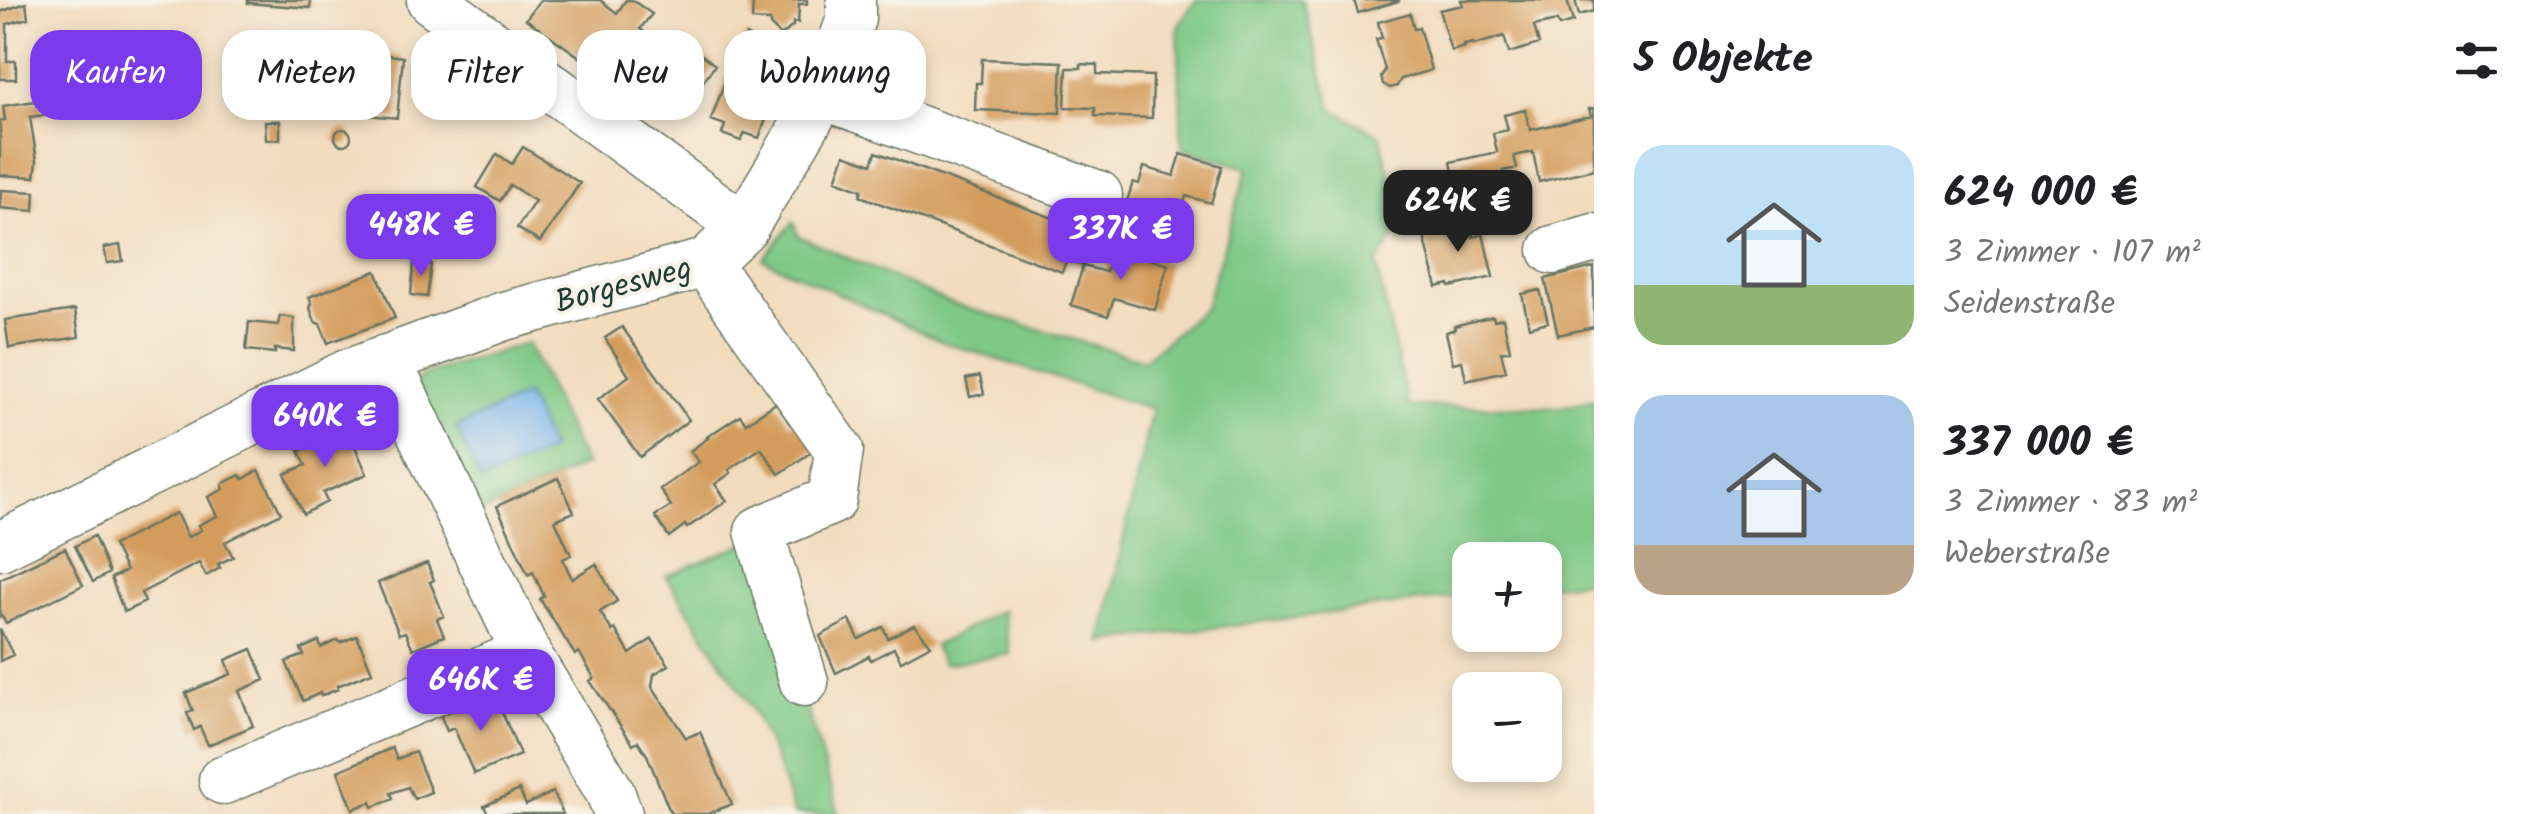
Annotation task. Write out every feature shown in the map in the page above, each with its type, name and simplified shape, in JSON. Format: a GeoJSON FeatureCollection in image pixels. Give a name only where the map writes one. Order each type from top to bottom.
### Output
{"type":"FeatureCollection","features":[{"type":"Feature","properties":{"kind":"street"},"geometry":{"type":"LineString","coordinates":[[431,0],[487,15],[744,227]]}},
{"type":"Feature","properties":{"kind":"street","name":"Borgesweg"},"geometry":{"type":"LineString","coordinates":[[847,30],[852,0]]}},
{"type":"Feature","properties":{"kind":"street","name":"Borgesweg"},"geometry":{"type":"LineString","coordinates":[[0,546],[347,374],[504,316],[706,263],[744,227],[808,120]]}},
{"type":"Feature","properties":{"kind":"street"},"geometry":{"type":"LineString","coordinates":[[892,120],[1098,195]]}},
{"type":"Feature","properties":{"kind":"street"},"geometry":{"type":"LineString","coordinates":[[706,263],[839,450],[832,500],[759,531],[804,682]]}},
{"type":"Feature","properties":{"kind":"street"},"geometry":{"type":"LineString","coordinates":[[386,359],[526,653],[610,792],[618,814]]}},
{"type":"Feature","properties":{"kind":"street"},"geometry":{"type":"LineString","coordinates":[[224,780],[526,653]]}},
{"type":"Feature","properties":{"kind":"green space"},"geometry":{"type":"Polygon","coordinates":[[[1196,0],[1302,0],[1332,109],[1380,135],[1404,233],[1395,236],[1376,264],[1408,406],[1562,407],[1594,399],[1594,580],[1562,584],[1562,542],[1452,542],[1452,597],[1101,642],[1152,409],[943,342],[763,259],[793,222],[798,236],[950,303],[1144,360],[1205,307],[1248,168],[1182,149],[1178,26],[1196,0]]]}},
{"type":"Feature","properties":{"kind":"green space"},"geometry":{"type":"Polygon","coordinates":[[[527,343],[585,465],[472,517],[415,383],[423,375],[527,343]]]}},
{"type":"Feature","properties":{"kind":"green space"},"geometry":{"type":"Polygon","coordinates":[[[755,539],[839,814],[794,814],[774,756],[751,707],[666,576],[755,539]]]}},
{"type":"Feature","properties":{"kind":"green space"},"geometry":{"type":"Polygon","coordinates":[[[1002,610],[1010,654],[943,664],[934,646],[1002,610]]]}},
{"type":"Feature","properties":{"kind":"water"},"geometry":{"type":"Polygon","coordinates":[[[526,395],[551,450],[481,482],[456,427],[526,395]]]}},
{"type":"Feature","properties":{"kind":"building"},"geometry":{"type":"Polygon","coordinates":[[[248,0],[311,0],[310,8],[248,0]]]}},
{"type":"Feature","properties":{"kind":"building"},"geometry":{"type":"Polygon","coordinates":[[[540,0],[600,0],[617,13],[626,0],[632,0],[652,14],[641,30],[577,30],[577,55],[557,41],[557,30],[542,30],[526,19],[540,0]]]}},
{"type":"Feature","properties":{"kind":"building"},"geometry":{"type":"Polygon","coordinates":[[[753,0],[807,0],[807,4],[799,4],[798,23],[793,22],[788,30],[775,30],[770,21],[752,20],[753,0]]]}},
{"type":"Feature","properties":{"kind":"building"},"geometry":{"type":"Polygon","coordinates":[[[1354,0],[1399,0],[1399,1],[1358,13],[1354,0]]]}},
{"type":"Feature","properties":{"kind":"building"},"geometry":{"type":"Polygon","coordinates":[[[1461,0],[1567,0],[1573,22],[1534,26],[1539,44],[1509,53],[1504,36],[1451,51],[1439,10],[1463,5],[1461,0]]]}},
{"type":"Feature","properties":{"kind":"building"},"geometry":{"type":"Polygon","coordinates":[[[1575,0],[1594,0],[1594,11],[1579,15],[1575,0]]]}},
{"type":"Feature","properties":{"kind":"building"},"geometry":{"type":"Polygon","coordinates":[[[26,3],[28,18],[7,24],[7,61],[16,61],[16,79],[0,79],[0,12],[26,3]]]}},
{"type":"Feature","properties":{"kind":"building"},"geometry":{"type":"Polygon","coordinates":[[[1410,13],[1414,29],[1419,27],[1431,70],[1401,79],[1390,88],[1381,77],[1385,70],[1376,39],[1382,38],[1378,22],[1410,13]]]}},
{"type":"Feature","properties":{"kind":"building"},"geometry":{"type":"Polygon","coordinates":[[[391,55],[403,57],[397,118],[391,117],[391,55]]]}},
{"type":"Feature","properties":{"kind":"building"},"geometry":{"type":"Polygon","coordinates":[[[704,57],[715,65],[704,80],[704,57]]]}},
{"type":"Feature","properties":{"kind":"building"},"geometry":{"type":"Polygon","coordinates":[[[982,59],[1062,62],[1060,113],[975,110],[982,59]]]}},
{"type":"Feature","properties":{"kind":"building"},"geometry":{"type":"Polygon","coordinates":[[[1081,64],[1097,65],[1097,74],[1153,76],[1152,118],[1095,116],[1095,108],[1065,107],[1067,68],[1081,68],[1081,64]]]}},
{"type":"Feature","properties":{"kind":"building"},"geometry":{"type":"Polygon","coordinates":[[[724,84],[724,120],[766,120],[759,138],[745,133],[741,141],[722,134],[725,125],[711,120],[724,84]]]}},
{"type":"Feature","properties":{"kind":"building"},"geometry":{"type":"Polygon","coordinates":[[[30,102],[37,161],[35,177],[0,175],[3,106],[30,102]]]}},
{"type":"Feature","properties":{"kind":"building"},"geometry":{"type":"Polygon","coordinates":[[[1594,108],[1594,169],[1539,182],[1533,152],[1514,156],[1517,168],[1503,171],[1507,189],[1459,200],[1451,162],[1497,152],[1493,133],[1508,130],[1504,115],[1525,110],[1530,130],[1591,116],[1589,109],[1594,108]]]}},
{"type":"Feature","properties":{"kind":"building"},"geometry":{"type":"Polygon","coordinates":[[[265,121],[280,121],[280,139],[266,140],[265,121]]]}},
{"type":"Feature","properties":{"kind":"building"},"geometry":{"type":"Polygon","coordinates":[[[343,129],[351,137],[343,145],[335,137],[343,129]]]}},
{"type":"Feature","properties":{"kind":"building"},"geometry":{"type":"Polygon","coordinates":[[[523,147],[580,183],[540,242],[517,228],[535,201],[510,185],[500,201],[477,187],[497,154],[512,164],[523,147]]]}},
{"type":"Feature","properties":{"kind":"building"},"geometry":{"type":"Polygon","coordinates":[[[876,152],[1093,233],[1083,266],[1067,259],[1062,272],[860,196],[862,190],[836,180],[845,154],[872,164],[876,152]]]}},
{"type":"Feature","properties":{"kind":"building"},"geometry":{"type":"Polygon","coordinates":[[[1181,154],[1222,166],[1211,203],[1186,196],[1175,233],[1129,220],[1134,203],[1127,201],[1133,182],[1139,184],[1144,167],[1174,176],[1181,154]]]}},
{"type":"Feature","properties":{"kind":"building"},"geometry":{"type":"Polygon","coordinates":[[[1,190],[35,192],[34,211],[0,208],[1,190]]]}},
{"type":"Feature","properties":{"kind":"building"},"geometry":{"type":"Polygon","coordinates":[[[1470,222],[1473,237],[1483,234],[1493,277],[1437,287],[1423,232],[1470,222]]]}},
{"type":"Feature","properties":{"kind":"building"},"geometry":{"type":"Polygon","coordinates":[[[120,245],[123,261],[107,263],[104,248],[120,245]]]}},
{"type":"Feature","properties":{"kind":"building"},"geometry":{"type":"Polygon","coordinates":[[[1113,248],[1168,264],[1155,310],[1114,298],[1108,316],[1071,305],[1083,266],[1106,272],[1113,248]]]}},
{"type":"Feature","properties":{"kind":"building"},"geometry":{"type":"Polygon","coordinates":[[[414,262],[431,264],[427,297],[411,295],[414,262]]]}},
{"type":"Feature","properties":{"kind":"building"},"geometry":{"type":"Polygon","coordinates":[[[1594,267],[1594,327],[1558,335],[1545,279],[1594,267]]]}},
{"type":"Feature","properties":{"kind":"building"},"geometry":{"type":"Polygon","coordinates":[[[376,271],[395,318],[328,343],[320,324],[315,322],[309,297],[376,271]]]}},
{"type":"Feature","properties":{"kind":"building"},"geometry":{"type":"Polygon","coordinates":[[[1540,290],[1548,322],[1529,327],[1522,294],[1540,290]]]}},
{"type":"Feature","properties":{"kind":"building"},"geometry":{"type":"Polygon","coordinates":[[[75,310],[79,337],[9,348],[5,320],[75,310]]]}},
{"type":"Feature","properties":{"kind":"building"},"geometry":{"type":"Polygon","coordinates":[[[280,316],[294,318],[294,351],[246,350],[249,322],[278,325],[280,316]]]}},
{"type":"Feature","properties":{"kind":"building"},"geometry":{"type":"Polygon","coordinates":[[[1493,316],[1494,320],[1503,318],[1510,350],[1501,352],[1506,371],[1466,380],[1462,361],[1453,363],[1446,332],[1454,326],[1493,316]]]}},
{"type":"Feature","properties":{"kind":"building"},"geometry":{"type":"Polygon","coordinates":[[[622,327],[689,420],[640,457],[598,399],[629,376],[605,338],[622,327]]]}},
{"type":"Feature","properties":{"kind":"building"},"geometry":{"type":"Polygon","coordinates":[[[980,376],[984,394],[970,397],[966,379],[980,376]]]}},
{"type":"Feature","properties":{"kind":"building"},"geometry":{"type":"Polygon","coordinates":[[[776,403],[790,424],[799,418],[819,447],[779,474],[761,448],[715,484],[727,501],[669,537],[655,516],[671,506],[660,489],[699,462],[690,451],[740,415],[746,423],[776,403]]]}},
{"type":"Feature","properties":{"kind":"building"},"geometry":{"type":"Polygon","coordinates":[[[348,430],[367,474],[323,493],[327,502],[303,514],[285,474],[306,465],[299,451],[348,430]]]}},
{"type":"Feature","properties":{"kind":"building"},"geometry":{"type":"Polygon","coordinates":[[[259,470],[281,513],[225,542],[233,557],[218,564],[220,568],[206,576],[199,563],[141,593],[145,602],[124,612],[111,578],[126,571],[113,545],[176,513],[188,537],[201,530],[198,525],[217,516],[208,497],[224,489],[222,484],[259,470]]]}},
{"type":"Feature","properties":{"kind":"building"},"geometry":{"type":"Polygon","coordinates":[[[558,478],[574,512],[555,520],[571,555],[563,559],[572,579],[596,564],[617,601],[600,612],[612,631],[615,629],[630,654],[652,639],[669,665],[654,674],[652,686],[686,738],[700,732],[732,804],[708,814],[671,814],[647,755],[638,741],[633,744],[590,681],[594,678],[579,652],[575,655],[540,599],[544,596],[533,572],[528,575],[497,506],[558,478]]]}},
{"type":"Feature","properties":{"kind":"building"},"geometry":{"type":"Polygon","coordinates":[[[94,536],[109,573],[93,582],[75,546],[94,536]]]}},
{"type":"Feature","properties":{"kind":"building"},"geometry":{"type":"Polygon","coordinates":[[[65,548],[83,585],[6,623],[0,617],[0,579],[65,548]]]}},
{"type":"Feature","properties":{"kind":"building"},"geometry":{"type":"Polygon","coordinates":[[[427,563],[444,616],[437,619],[444,636],[413,649],[405,632],[399,634],[378,583],[427,563]]]}},
{"type":"Feature","properties":{"kind":"building"},"geometry":{"type":"Polygon","coordinates":[[[850,620],[859,639],[883,627],[888,638],[914,625],[931,645],[901,661],[894,648],[836,673],[820,636],[850,620]]]}},
{"type":"Feature","properties":{"kind":"building"},"geometry":{"type":"Polygon","coordinates":[[[0,629],[13,655],[0,661],[0,629]]]}},
{"type":"Feature","properties":{"kind":"building"},"geometry":{"type":"Polygon","coordinates":[[[357,636],[372,672],[303,701],[286,662],[304,655],[301,649],[319,641],[321,648],[357,636]]]}},
{"type":"Feature","properties":{"kind":"building"},"geometry":{"type":"Polygon","coordinates":[[[252,649],[265,680],[239,691],[253,726],[208,745],[200,727],[194,730],[187,713],[193,711],[186,693],[231,674],[226,660],[252,649]]]}},
{"type":"Feature","properties":{"kind":"building"},"geometry":{"type":"Polygon","coordinates":[[[479,695],[486,713],[500,707],[520,755],[474,774],[454,728],[447,731],[439,712],[479,695]]]}},
{"type":"Feature","properties":{"kind":"building"},"geometry":{"type":"Polygon","coordinates":[[[392,748],[397,759],[415,752],[431,792],[414,799],[408,787],[391,793],[393,799],[373,807],[371,802],[353,809],[338,771],[392,748]]]}},
{"type":"Feature","properties":{"kind":"building"},"geometry":{"type":"Polygon","coordinates":[[[519,790],[526,805],[553,792],[563,814],[488,814],[484,806],[519,790]]]}}]}
